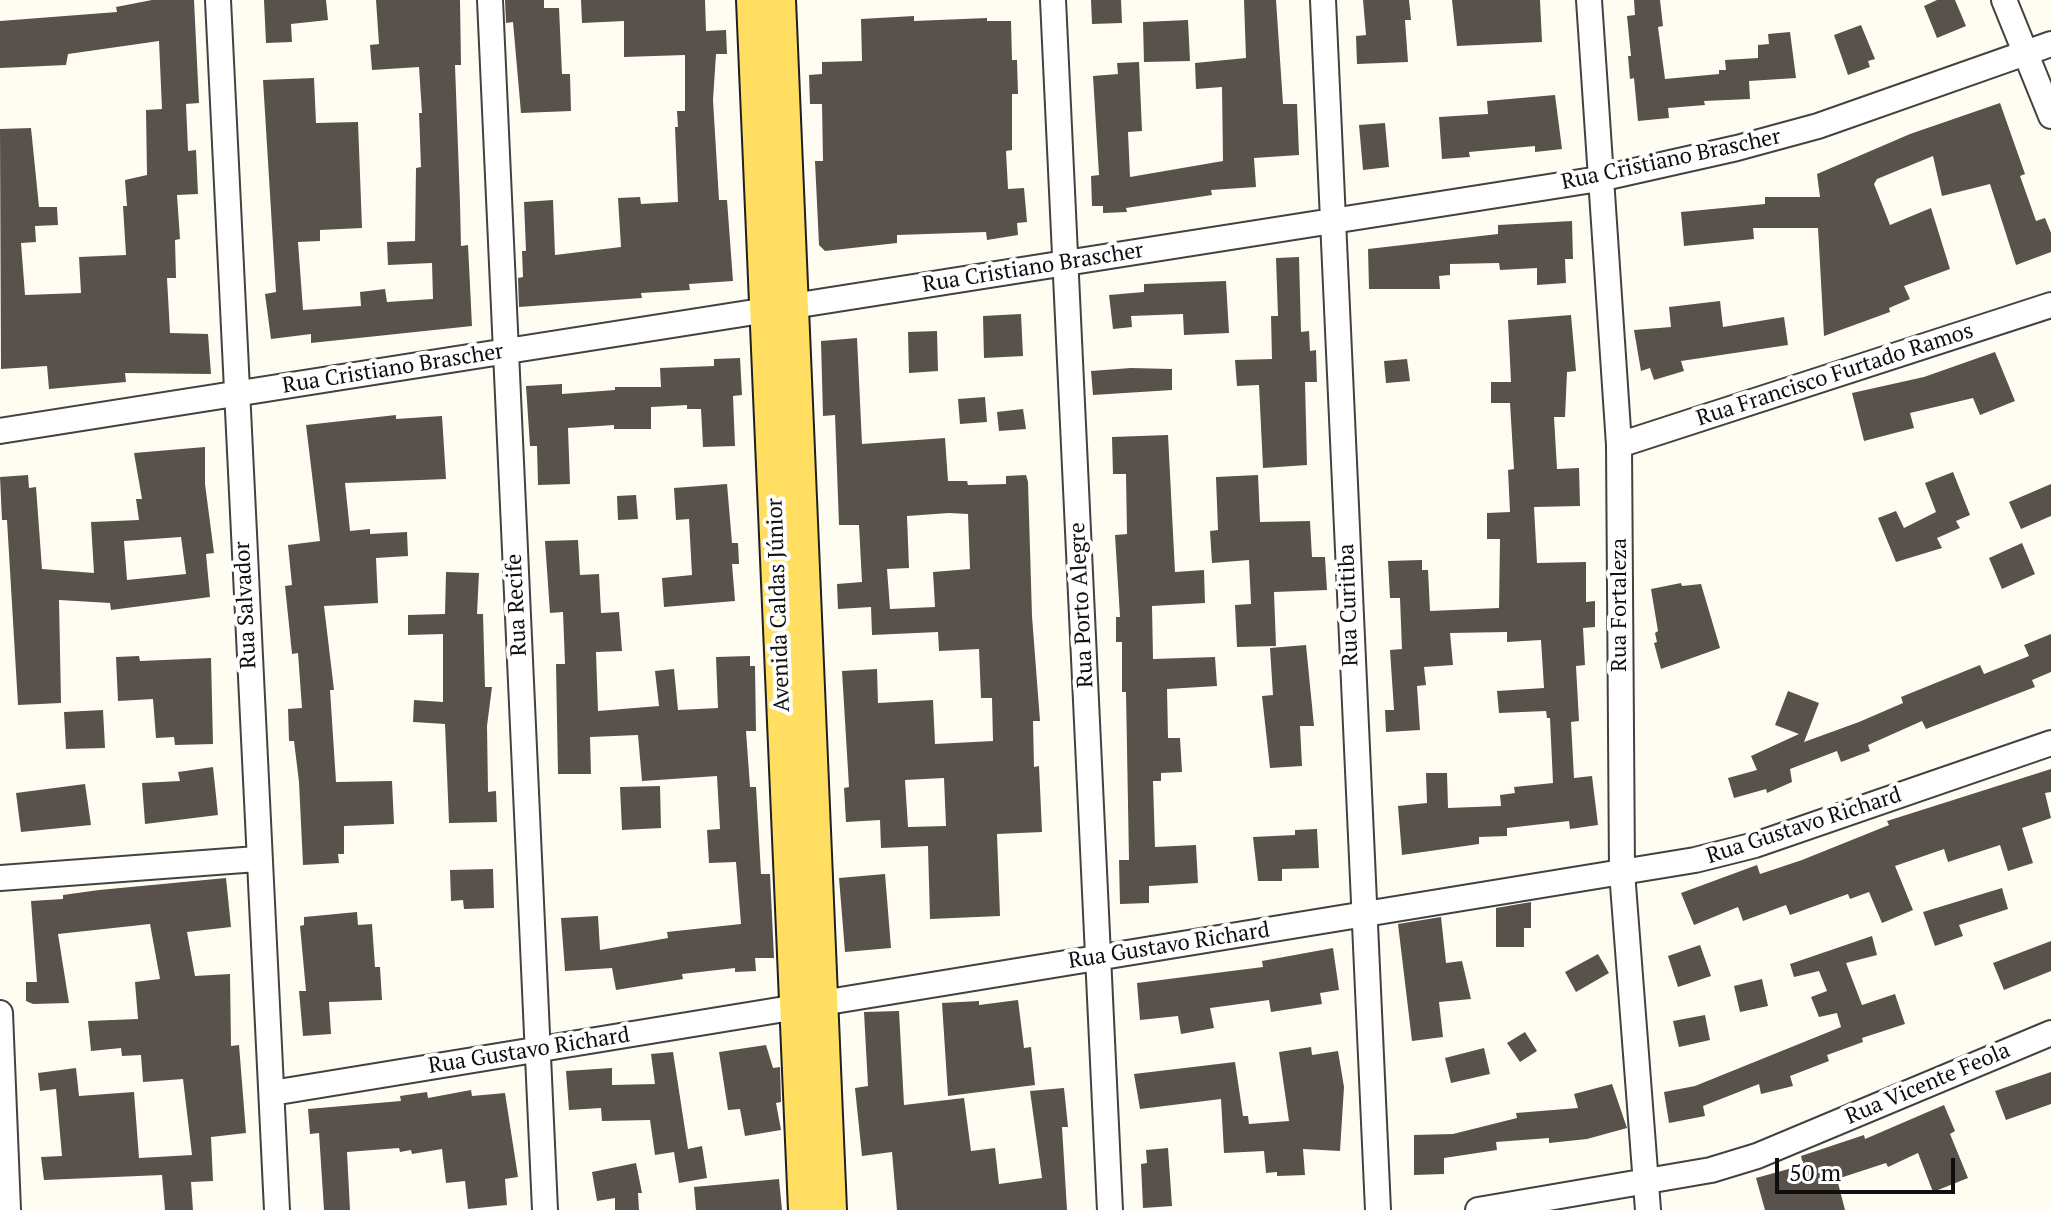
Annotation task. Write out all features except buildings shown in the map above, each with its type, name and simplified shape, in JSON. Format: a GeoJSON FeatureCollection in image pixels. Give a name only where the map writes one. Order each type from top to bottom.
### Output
{"type":"FeatureCollection","features":[{"type":"Feature","properties":{"kind":"main road","name":"Avenida Caldas Júnior"},"geometry":{"type":"LineString","coordinates":[[753,0],[779,308],[809,1005],[830,1210]]}},
{"type":"Feature","properties":{"kind":"main road","name":"Avenida Caldas Júnior"},"geometry":{"type":"LineString","coordinates":[[779,0],[779,308]]}},
{"type":"Feature","properties":{"kind":"main road","name":"Avenida Caldas Júnior"},"geometry":{"type":"LineString","coordinates":[[805,1210],[809,1005]]}},
{"type":"Feature","properties":{"kind":"street","name":"Rua Salvador"},"geometry":{"type":"LineString","coordinates":[[218,0],[257,859],[277,1210]]}},
{"type":"Feature","properties":{"kind":"street","name":"Rua Recife"},"geometry":{"type":"LineString","coordinates":[[490,0],[545,1210]]}},
{"type":"Feature","properties":{"kind":"street","name":"Rua Porto Alegre"},"geometry":{"type":"LineString","coordinates":[[1053,0],[1110,1210]]}},
{"type":"Feature","properties":{"kind":"street","name":"Rua Curitiba"},"geometry":{"type":"LineString","coordinates":[[1323,0],[1378,1210]]}},
{"type":"Feature","properties":{"kind":"street","name":"Rua Fortaleza"},"geometry":{"type":"LineString","coordinates":[[1589,0],[1619,445],[1622,872],[1648,1210]]}},
{"type":"Feature","properties":{"kind":"street"},"geometry":{"type":"LineString","coordinates":[[2004,0],[2051,116]]}},
{"type":"Feature","properties":{"kind":"street","name":"Rua Cristiano Brascher"},"geometry":{"type":"LineString","coordinates":[[0,431],[1599,179],[1724,152],[1818,126],[2051,44]]}},
{"type":"Feature","properties":{"kind":"street","name":"Rua Francisco Furtado Ramos"},"geometry":{"type":"LineString","coordinates":[[1619,445],[2051,305]]}},
{"type":"Feature","properties":{"kind":"street","name":"Rua Gustavo Richard"},"geometry":{"type":"LineString","coordinates":[[272,1093],[1622,872],[1755,845],[2051,743]]}},
{"type":"Feature","properties":{"kind":"street"},"geometry":{"type":"LineString","coordinates":[[0,878],[257,859]]}},
{"type":"Feature","properties":{"kind":"street"},"geometry":{"type":"LineString","coordinates":[[0,1013],[8,1210]]}},
{"type":"Feature","properties":{"kind":"street","name":"Rua Vicente Feola"},"geometry":{"type":"LineString","coordinates":[[1478,1210],[1648,1184],[1757,1156],[2051,1033]]}}]}
